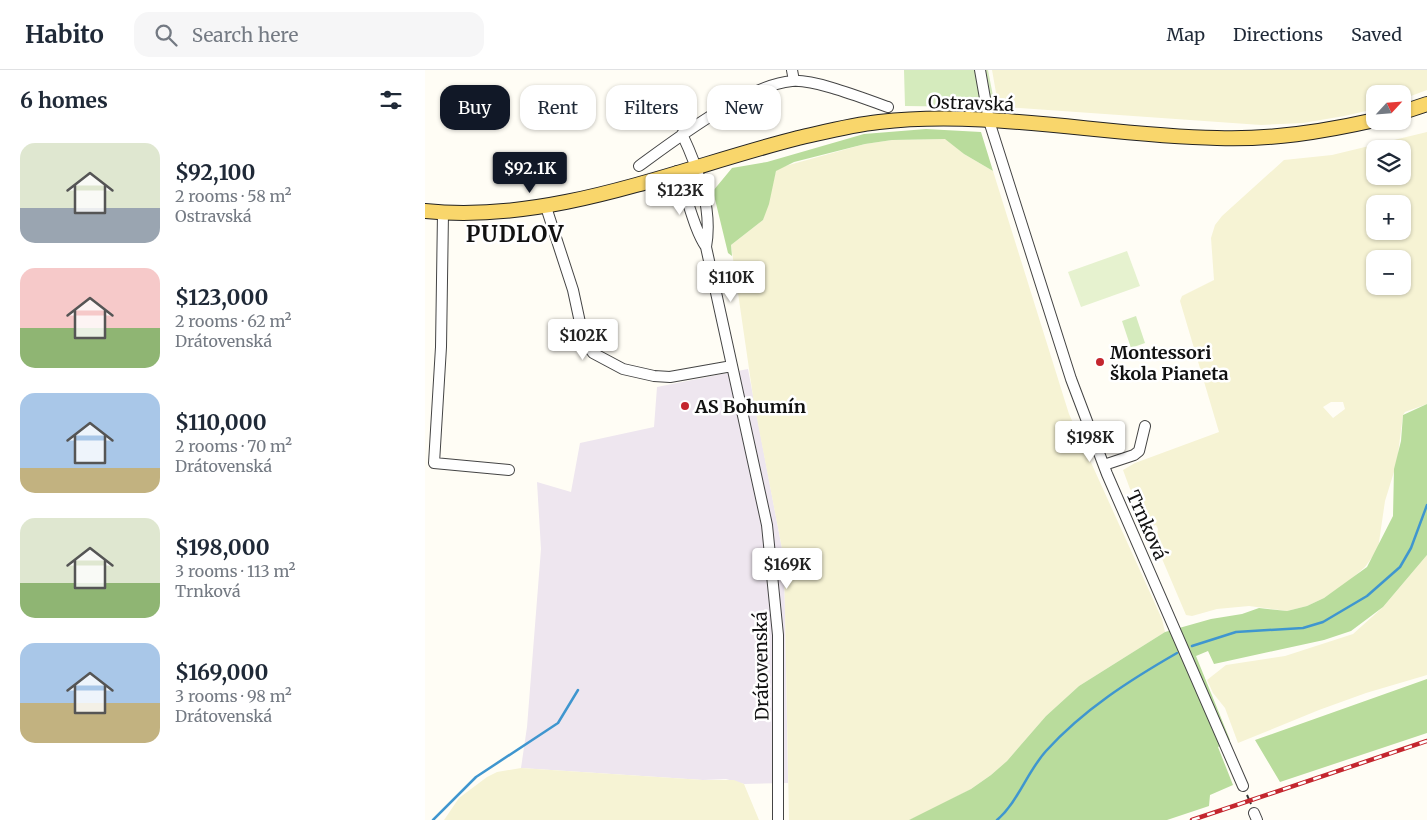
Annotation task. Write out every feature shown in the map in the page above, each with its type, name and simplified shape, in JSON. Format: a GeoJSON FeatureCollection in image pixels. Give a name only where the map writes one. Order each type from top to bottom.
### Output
{"type":"FeatureCollection","features":[{"type":"Feature","properties":{"kind":"main road"},"geometry":{"type":"LineString","coordinates":[[1411,109],[1427,104]]}},
{"type":"Feature","properties":{"kind":"main road","name":"Ostravská"},"geometry":{"type":"LineString","coordinates":[[425,211],[443,213],[491,212],[545,207],[819,133],[880,122],[989,121],[1218,139],[1298,136],[1366,122]]}},
{"type":"Feature","properties":{"kind":"street"},"geometry":{"type":"LineString","coordinates":[[792,70],[793,81]]}},
{"type":"Feature","properties":{"kind":"street","name":"Trnková"},"geometry":{"type":"LineString","coordinates":[[980,70],[989,121],[1056,334],[1104,465],[1243,786]]}},
{"type":"Feature","properties":{"kind":"street"},"geometry":{"type":"LineString","coordinates":[[639,166],[682,134],[753,93],[793,81],[821,86],[888,107]]}},
{"type":"Feature","properties":{"kind":"street","name":"Drátovenská"},"geometry":{"type":"LineString","coordinates":[[682,134],[697,166],[709,230],[706,247],[767,525],[779,664],[779,820]]}},
{"type":"Feature","properties":{"kind":"street","name":"Drátovenská"},"geometry":{"type":"LineString","coordinates":[[677,172],[688,198],[698,236],[706,247]]}},
{"type":"Feature","properties":{"kind":"street"},"geometry":{"type":"LineString","coordinates":[[545,207],[573,290],[584,341],[593,353],[623,369],[654,376],[670,377],[731,366]]}},
{"type":"Feature","properties":{"kind":"street"},"geometry":{"type":"LineString","coordinates":[[443,213],[441,347],[434,463],[509,470]]}},
{"type":"Feature","properties":{"kind":"street"},"geometry":{"type":"LineString","coordinates":[[1104,465],[1139,451],[1145,426]]}},
{"type":"Feature","properties":{"kind":"path"},"geometry":{"type":"LineString","coordinates":[[1248,797],[1254,813]]}},
{"type":"Feature","properties":{"kind":"shaded area"},"geometry":{"type":"Polygon","coordinates":[[[992,70],[1427,70],[1427,90],[1411,96],[1411,85],[1366,85],[1366,111],[1303,123],[1261,125],[1004,107],[998,104],[992,70]]]}},
{"type":"Feature","properties":{"kind":"shaded area"},"geometry":{"type":"Polygon","coordinates":[[[1427,132],[1427,404],[1405,412],[1403,415],[1397,462],[1385,501],[1378,549],[1365,567],[1348,582],[1324,598],[1307,606],[1287,611],[1249,606],[1217,609],[1192,616],[1186,615],[1157,547],[1158,529],[1156,525],[1147,528],[1136,504],[1136,495],[1130,489],[1123,470],[1135,463],[1219,432],[1180,301],[1182,296],[1214,280],[1211,238],[1215,225],[1222,216],[1284,160],[1332,155],[1366,147],[1366,185],[1411,185],[1411,140],[1394,140],[1427,132]],[[1331,402],[1323,407],[1333,418],[1345,409],[1343,402],[1331,402]]]}},
{"type":"Feature","properties":{"kind":"shaded area"},"geometry":{"type":"Polygon","coordinates":[[[946,139],[964,154],[993,171],[1069,414],[1162,619],[1165,632],[1079,686],[1046,716],[1007,761],[991,775],[971,789],[924,814],[909,820],[789,820],[784,559],[754,403],[731,245],[763,220],[778,168],[865,144],[892,140],[946,139]]]}},
{"type":"Feature","properties":{"kind":"shaded area"},"geometry":{"type":"Polygon","coordinates":[[[748,369],[784,559],[788,783],[744,784],[726,779],[703,780],[521,768],[527,727],[541,549],[537,482],[571,492],[580,443],[654,427],[657,387],[748,369]]]}},
{"type":"Feature","properties":{"kind":"shaded area"},"geometry":{"type":"Polygon","coordinates":[[[1427,555],[1427,675],[1366,693],[1238,743],[1225,708],[1213,693],[1207,680],[1226,665],[1285,656],[1353,634],[1383,607],[1427,555]]]}},
{"type":"Feature","properties":{"kind":"shaded area"},"geometry":{"type":"Polygon","coordinates":[[[521,768],[703,780],[734,780],[744,784],[759,820],[444,820],[459,798],[487,777],[497,772],[521,768]]]}},
{"type":"Feature","properties":{"kind":"green space"},"geometry":{"type":"Polygon","coordinates":[[[904,70],[988,70],[993,96],[998,104],[979,107],[905,106],[904,70]]]}},
{"type":"Feature","properties":{"kind":"green space"},"geometry":{"type":"Polygon","coordinates":[[[926,129],[981,132],[993,171],[964,154],[945,139],[892,140],[865,144],[794,162],[776,171],[769,204],[763,220],[731,245],[732,256],[728,253],[713,191],[732,168],[767,162],[864,134],[926,129]]]}},
{"type":"Feature","properties":{"kind":"green space"},"geometry":{"type":"Polygon","coordinates":[[[1127,251],[1140,286],[1081,307],[1068,272],[1127,251]]]}},
{"type":"Feature","properties":{"kind":"green space"},"geometry":{"type":"Polygon","coordinates":[[[1136,316],[1145,343],[1131,348],[1122,321],[1136,316]]]}},
{"type":"Feature","properties":{"kind":"green space"},"geometry":{"type":"Polygon","coordinates":[[[1427,404],[1427,555],[1383,607],[1351,631],[1324,640],[1214,664],[1208,651],[1196,656],[1230,740],[1218,747],[1233,785],[1210,795],[1209,806],[1167,820],[909,820],[971,789],[991,775],[1007,761],[1046,716],[1079,686],[1165,632],[1211,619],[1242,614],[1259,608],[1287,611],[1307,606],[1324,598],[1367,567],[1393,516],[1394,469],[1401,441],[1403,415],[1427,404]]]}},
{"type":"Feature","properties":{"kind":"green space"},"geometry":{"type":"Polygon","coordinates":[[[1427,679],[1427,733],[1280,782],[1255,740],[1427,679]]]}},
{"type":"Feature","properties":{"kind":"waterway"},"geometry":{"type":"LineString","coordinates":[[1192,646],[1236,632],[1303,628],[1323,622],[1367,596],[1400,567],[1411,548],[1427,505]]}},
{"type":"Feature","properties":{"kind":"waterway"},"geometry":{"type":"LineString","coordinates":[[997,820],[1011,805],[1039,759],[1075,722],[1108,697],[1177,653]]}},
{"type":"Feature","properties":{"kind":"waterway"},"geometry":{"type":"LineString","coordinates":[[433,820],[476,777],[558,723],[578,690]]}},
{"type":"Feature","properties":{"kind":"railway"},"geometry":{"type":"LineString","coordinates":[[1192,820],[1427,741]]}},
{"type":"Feature","properties":{"kind":"place","name":"Montessori škola Pianeta"},"geometry":{"type":"Point","coordinates":[1100,362]}},
{"type":"Feature","properties":{"kind":"place","name":"AS Bohumín"},"geometry":{"type":"Point","coordinates":[685,406]}},
{"type":"Feature","properties":{"kind":"district","name":"PUDLOV"},"geometry":{"type":"Point","coordinates":[515,234]}}]}
